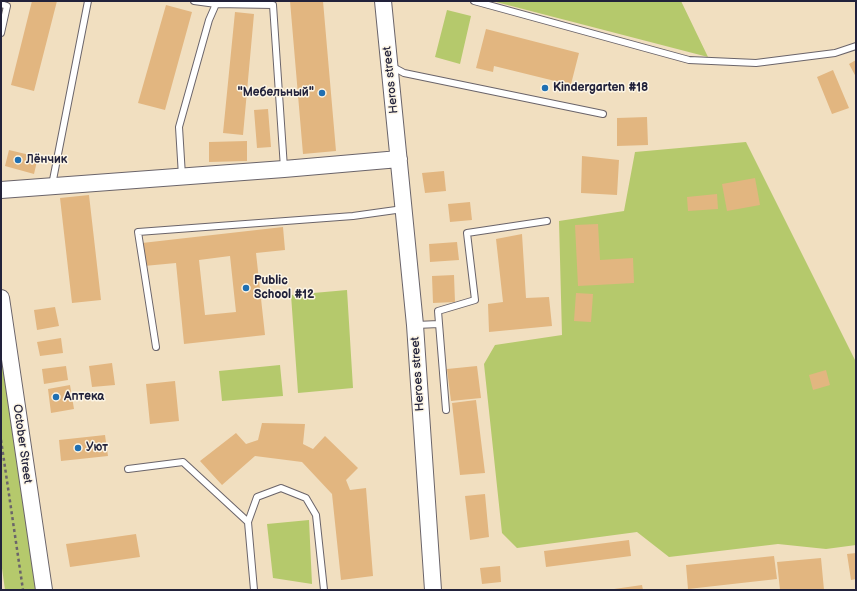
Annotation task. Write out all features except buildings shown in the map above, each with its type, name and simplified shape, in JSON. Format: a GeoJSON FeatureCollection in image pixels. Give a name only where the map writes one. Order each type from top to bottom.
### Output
{"type":"FeatureCollection","features":[{"type":"Feature","properties":{"kind":"street","name":"Heros street"},"geometry":{"type":"LineString","coordinates":[[383,1],[399,158]]}},
{"type":"Feature","properties":{"kind":"street"},"geometry":{"type":"LineString","coordinates":[[1,190],[52,185],[284,169],[399,158]]}},
{"type":"Feature","properties":{"kind":"street","name":"Heroes street"},"geometry":{"type":"LineString","coordinates":[[399,158],[415,325],[432,590]]}},
{"type":"Feature","properties":{"kind":"street","name":"October Street"},"geometry":{"type":"LineString","coordinates":[[1,298],[44,590]]}},
{"type":"Feature","properties":{"kind":"lane"},"geometry":{"type":"LineString","coordinates":[[52,185],[88,1]]}},
{"type":"Feature","properties":{"kind":"lane"},"geometry":{"type":"LineString","coordinates":[[194,1],[216,4],[273,4],[284,169]]}},
{"type":"Feature","properties":{"kind":"lane"},"geometry":{"type":"LineString","coordinates":[[474,1],[689,60],[756,63],[835,53],[856,46]]}},
{"type":"Feature","properties":{"kind":"lane"},"geometry":{"type":"LineString","coordinates":[[1,4],[7,6],[1,33]]}},
{"type":"Feature","properties":{"kind":"lane"},"geometry":{"type":"LineString","coordinates":[[182,176],[179,127],[209,20],[216,4]]}},
{"type":"Feature","properties":{"kind":"lane"},"geometry":{"type":"LineString","coordinates":[[390,66],[404,73],[603,114]]}},
{"type":"Feature","properties":{"kind":"lane"},"geometry":{"type":"LineString","coordinates":[[156,347],[138,232],[353,216],[404,209]]}},
{"type":"Feature","properties":{"kind":"lane"},"geometry":{"type":"LineString","coordinates":[[446,410],[438,311],[475,300],[467,233],[547,221]]}},
{"type":"Feature","properties":{"kind":"lane"},"geometry":{"type":"LineString","coordinates":[[415,325],[439,324]]}},
{"type":"Feature","properties":{"kind":"lane"},"geometry":{"type":"LineString","coordinates":[[128,469],[183,462],[248,522]]}},
{"type":"Feature","properties":{"kind":"lane"},"geometry":{"type":"LineString","coordinates":[[254,590],[248,522],[257,497],[281,488],[306,498],[316,515],[324,590]]}},
{"type":"Feature","properties":{"kind":"path"},"geometry":{"type":"LineString","coordinates":[[1,440],[23,590]]}},
{"type":"Feature","properties":{"kind":"green space"},"geometry":{"type":"Polygon","coordinates":[[[681,1],[708,57],[496,2],[681,1]]]}},
{"type":"Feature","properties":{"kind":"green space"},"geometry":{"type":"Polygon","coordinates":[[[447,10],[471,16],[460,64],[435,57],[447,10]]]}},
{"type":"Feature","properties":{"kind":"green space"},"geometry":{"type":"Polygon","coordinates":[[[746,142],[856,362],[856,545],[826,549],[778,544],[669,557],[637,532],[517,548],[502,533],[484,364],[495,345],[562,335],[559,221],[624,211],[635,152],[746,142]]]}},
{"type":"Feature","properties":{"kind":"green space"},"geometry":{"type":"Polygon","coordinates":[[[347,290],[353,388],[298,393],[291,295],[347,290]]]}},
{"type":"Feature","properties":{"kind":"green space"},"geometry":{"type":"Polygon","coordinates":[[[1,335],[38,590],[5,590],[1,561],[1,335]]]}},
{"type":"Feature","properties":{"kind":"green space"},"geometry":{"type":"Polygon","coordinates":[[[280,365],[283,396],[222,401],[219,371],[280,365]]]}},
{"type":"Feature","properties":{"kind":"green space"},"geometry":{"type":"Polygon","coordinates":[[[309,520],[312,584],[273,578],[267,524],[309,520]]]}},
{"type":"Feature","properties":{"kind":"place","name":"Kindergarten #18"},"geometry":{"type":"Point","coordinates":[545,88]}},
{"type":"Feature","properties":{"kind":"place","name":"\"Мебельный\""},"geometry":{"type":"Point","coordinates":[322,93]}},
{"type":"Feature","properties":{"kind":"place","name":"Лёнчик"},"geometry":{"type":"Point","coordinates":[18,160]}},
{"type":"Feature","properties":{"kind":"place","name":"Public School #12"},"geometry":{"type":"Point","coordinates":[246,288]}},
{"type":"Feature","properties":{"kind":"place","name":"Аптека"},"geometry":{"type":"Point","coordinates":[56,397]}},
{"type":"Feature","properties":{"kind":"place","name":"Уют"},"geometry":{"type":"Point","coordinates":[78,448]}}]}
